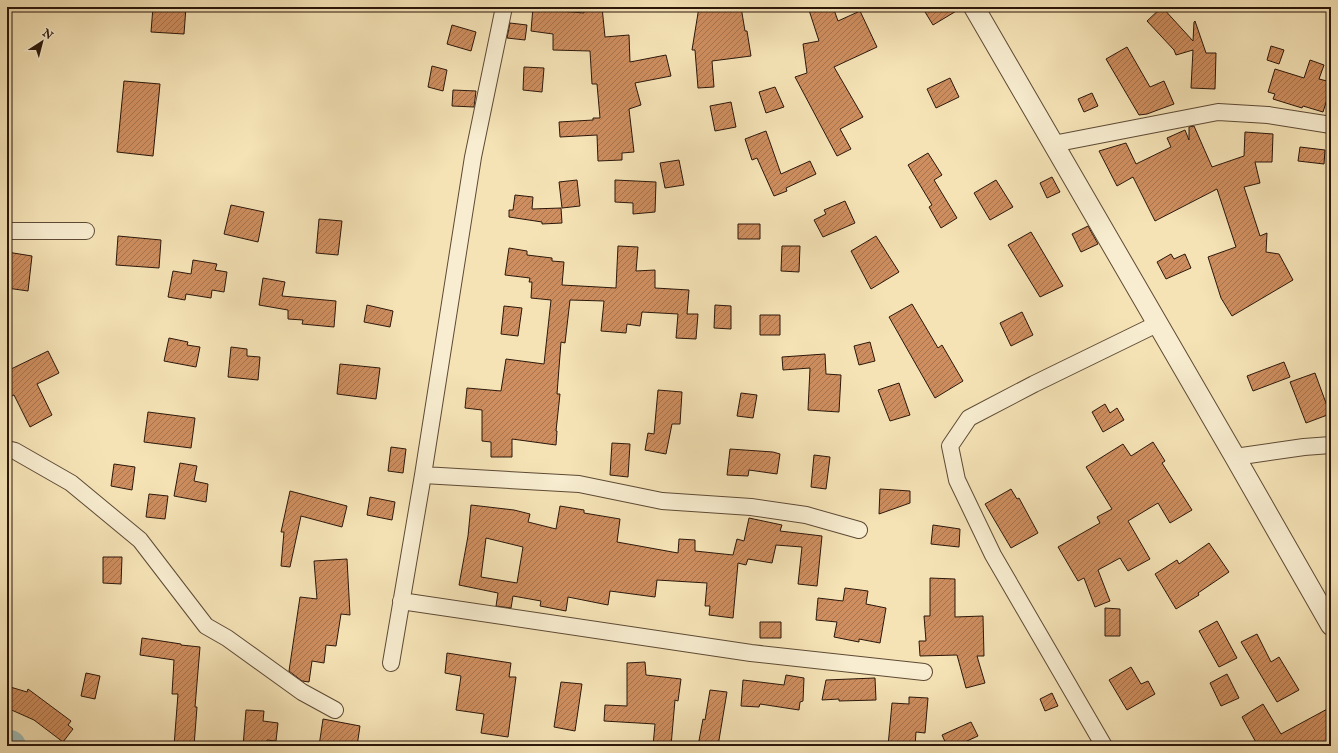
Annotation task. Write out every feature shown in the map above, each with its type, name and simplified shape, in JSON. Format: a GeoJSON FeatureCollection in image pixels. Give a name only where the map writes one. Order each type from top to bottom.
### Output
{"type":"FeatureCollection","features":[{"type":"Feature","properties":{"kind":"street"},"geometry":{"type":"LineString","coordinates":[[391,663],[423,475],[473,157],[504,7]]}},
{"type":"Feature","properties":{"kind":"street"},"geometry":{"type":"LineString","coordinates":[[974,7],[1331,625]]}},
{"type":"Feature","properties":{"kind":"street"},"geometry":{"type":"LineString","coordinates":[[1053,144],[1218,112],[1268,115],[1331,125]]}},
{"type":"Feature","properties":{"kind":"street"},"geometry":{"type":"LineString","coordinates":[[7,231],[86,231]]}},
{"type":"Feature","properties":{"kind":"street"},"geometry":{"type":"LineString","coordinates":[[1104,746],[993,555],[957,480],[950,446],[969,418],[1034,384],[1157,324]]}},
{"type":"Feature","properties":{"kind":"street"},"geometry":{"type":"LineString","coordinates":[[1235,457],[1304,447],[1331,445]]}},
{"type":"Feature","properties":{"kind":"street"},"geometry":{"type":"LineString","coordinates":[[7,449],[15,451],[71,483],[140,540],[206,626],[227,638],[302,692],[335,710]]}},
{"type":"Feature","properties":{"kind":"street"},"geometry":{"type":"LineString","coordinates":[[423,475],[579,484],[662,501],[751,507],[806,515],[859,530]]}},
{"type":"Feature","properties":{"kind":"street"},"geometry":{"type":"LineString","coordinates":[[402,601],[751,654],[924,672]]}},
{"type":"Feature","properties":{"kind":"building"},"geometry":{"type":"Polygon","coordinates":[[[153,7],[186,7],[184,34],[151,32],[153,7]]]}},
{"type":"Feature","properties":{"kind":"building"},"geometry":{"type":"Polygon","coordinates":[[[533,7],[548,8],[548,10],[584,13],[583,7],[602,7],[605,37],[629,35],[630,62],[666,55],[671,76],[635,83],[641,105],[629,109],[634,152],[622,153],[622,160],[598,161],[597,135],[560,137],[559,122],[593,120],[593,118],[600,118],[597,84],[592,84],[590,51],[553,50],[553,34],[531,31],[533,7]]]}},
{"type":"Feature","properties":{"kind":"building"},"geometry":{"type":"Polygon","coordinates":[[[699,7],[741,7],[745,31],[747,31],[751,56],[712,61],[714,87],[698,88],[695,50],[692,50],[699,7]]]}},
{"type":"Feature","properties":{"kind":"building"},"geometry":{"type":"Polygon","coordinates":[[[808,7],[833,7],[838,21],[860,11],[877,47],[834,67],[863,117],[840,129],[851,149],[837,156],[795,77],[807,73],[803,44],[819,41],[808,7]]]}},
{"type":"Feature","properties":{"kind":"building"},"geometry":{"type":"Polygon","coordinates":[[[922,7],[963,7],[933,25],[922,7]]]}},
{"type":"Feature","properties":{"kind":"building"},"geometry":{"type":"Polygon","coordinates":[[[1162,7],[1193,41],[1195,21],[1206,53],[1216,53],[1215,89],[1191,88],[1193,50],[1176,55],[1174,50],[1147,21],[1162,7]]]}},
{"type":"Feature","properties":{"kind":"building"},"geometry":{"type":"Polygon","coordinates":[[[510,23],[527,25],[525,40],[507,38],[510,23]]]}},
{"type":"Feature","properties":{"kind":"building"},"geometry":{"type":"Polygon","coordinates":[[[452,25],[476,32],[471,51],[447,44],[452,25]]]}},
{"type":"Feature","properties":{"kind":"building"},"geometry":{"type":"Polygon","coordinates":[[[1271,46],[1284,50],[1279,64],[1267,60],[1271,46]]]}},
{"type":"Feature","properties":{"kind":"building"},"geometry":{"type":"Polygon","coordinates":[[[1127,47],[1150,87],[1164,81],[1174,104],[1147,114],[1139,115],[1106,59],[1127,47]]]}},
{"type":"Feature","properties":{"kind":"building"},"geometry":{"type":"Polygon","coordinates":[[[1310,60],[1324,65],[1319,79],[1331,82],[1331,87],[1323,112],[1303,106],[1302,108],[1273,99],[1275,94],[1268,92],[1275,69],[1304,78],[1310,60]]]}},
{"type":"Feature","properties":{"kind":"building"},"geometry":{"type":"Polygon","coordinates":[[[432,66],[447,70],[443,91],[428,87],[432,66]]]}},
{"type":"Feature","properties":{"kind":"building"},"geometry":{"type":"Polygon","coordinates":[[[524,67],[544,68],[542,92],[523,90],[524,67]]]}},
{"type":"Feature","properties":{"kind":"building"},"geometry":{"type":"Polygon","coordinates":[[[950,78],[959,97],[936,108],[927,89],[950,78]]]}},
{"type":"Feature","properties":{"kind":"building"},"geometry":{"type":"Polygon","coordinates":[[[124,81],[160,84],[153,156],[117,152],[124,81]]]}},
{"type":"Feature","properties":{"kind":"building"},"geometry":{"type":"Polygon","coordinates":[[[775,87],[784,107],[766,113],[759,92],[775,87]]]}},
{"type":"Feature","properties":{"kind":"building"},"geometry":{"type":"Polygon","coordinates":[[[453,90],[476,91],[474,107],[452,106],[453,90]]]}},
{"type":"Feature","properties":{"kind":"building"},"geometry":{"type":"Polygon","coordinates":[[[1092,93],[1098,106],[1084,112],[1078,99],[1092,93]]]}},
{"type":"Feature","properties":{"kind":"building"},"geometry":{"type":"Polygon","coordinates":[[[731,102],[736,127],[715,131],[710,106],[731,102]]]}},
{"type":"Feature","properties":{"kind":"building"},"geometry":{"type":"Polygon","coordinates":[[[1194,126],[1212,167],[1244,156],[1245,132],[1273,134],[1272,162],[1255,162],[1260,183],[1244,187],[1260,236],[1267,233],[1266,252],[1279,254],[1293,280],[1232,316],[1221,298],[1208,257],[1236,247],[1217,189],[1155,221],[1133,177],[1117,186],[1099,151],[1126,143],[1136,164],[1171,147],[1167,138],[1185,130],[1189,140],[1189,127],[1194,126]]]}},
{"type":"Feature","properties":{"kind":"building"},"geometry":{"type":"Polygon","coordinates":[[[766,131],[781,174],[810,161],[816,174],[786,188],[787,191],[774,196],[757,158],[752,160],[745,139],[766,131]]]}},
{"type":"Feature","properties":{"kind":"building"},"geometry":{"type":"Polygon","coordinates":[[[1300,147],[1325,150],[1324,164],[1298,161],[1300,147]]]}},
{"type":"Feature","properties":{"kind":"building"},"geometry":{"type":"Polygon","coordinates":[[[928,153],[942,175],[934,180],[957,218],[941,228],[929,207],[932,205],[908,165],[928,153]]]}},
{"type":"Feature","properties":{"kind":"building"},"geometry":{"type":"Polygon","coordinates":[[[679,160],[684,185],[665,188],[660,163],[679,160]]]}},
{"type":"Feature","properties":{"kind":"building"},"geometry":{"type":"Polygon","coordinates":[[[1052,177],[1060,192],[1047,198],[1040,183],[1052,177]]]}},
{"type":"Feature","properties":{"kind":"building"},"geometry":{"type":"Polygon","coordinates":[[[577,180],[580,206],[562,208],[559,182],[577,180]]]}},
{"type":"Feature","properties":{"kind":"building"},"geometry":{"type":"Polygon","coordinates":[[[615,180],[656,182],[655,212],[633,214],[633,203],[615,202],[615,180]]]}},
{"type":"Feature","properties":{"kind":"building"},"geometry":{"type":"Polygon","coordinates":[[[996,180],[1013,207],[990,220],[974,193],[996,180]]]}},
{"type":"Feature","properties":{"kind":"building"},"geometry":{"type":"Polygon","coordinates":[[[515,195],[533,197],[532,209],[561,208],[562,223],[542,224],[542,222],[509,217],[509,210],[513,210],[515,195]]]}},
{"type":"Feature","properties":{"kind":"building"},"geometry":{"type":"Polygon","coordinates":[[[845,201],[855,223],[823,237],[814,220],[826,214],[824,210],[845,201]]]}},
{"type":"Feature","properties":{"kind":"building"},"geometry":{"type":"Polygon","coordinates":[[[231,205],[264,212],[258,242],[224,234],[231,205]]]}},
{"type":"Feature","properties":{"kind":"building"},"geometry":{"type":"Polygon","coordinates":[[[319,219],[342,221],[338,255],[316,253],[319,219]]]}},
{"type":"Feature","properties":{"kind":"building"},"geometry":{"type":"Polygon","coordinates":[[[738,224],[760,224],[760,239],[738,239],[738,224]]]}},
{"type":"Feature","properties":{"kind":"building"},"geometry":{"type":"Polygon","coordinates":[[[1088,226],[1098,244],[1081,252],[1072,234],[1088,226]]]}},
{"type":"Feature","properties":{"kind":"building"},"geometry":{"type":"Polygon","coordinates":[[[1031,232],[1063,286],[1040,297],[1008,245],[1031,232]]]}},
{"type":"Feature","properties":{"kind":"building"},"geometry":{"type":"Polygon","coordinates":[[[118,236],[161,240],[159,268],[116,265],[118,236]]]}},
{"type":"Feature","properties":{"kind":"building"},"geometry":{"type":"Polygon","coordinates":[[[876,236],[899,272],[871,289],[851,251],[876,236]]]}},
{"type":"Feature","properties":{"kind":"building"},"geometry":{"type":"Polygon","coordinates":[[[618,246],[638,247],[636,271],[655,270],[655,288],[689,290],[687,314],[698,314],[696,339],[676,338],[678,314],[642,312],[640,326],[627,324],[626,333],[601,331],[604,301],[570,300],[565,343],[561,342],[557,394],[560,394],[556,445],[512,439],[512,457],[491,457],[491,442],[482,441],[482,410],[465,408],[467,388],[501,391],[506,359],[544,364],[551,300],[531,298],[532,282],[529,282],[530,278],[505,275],[509,248],[527,251],[527,255],[552,258],[552,261],[564,262],[562,285],[616,288],[618,246]]]}},
{"type":"Feature","properties":{"kind":"building"},"geometry":{"type":"Polygon","coordinates":[[[782,246],[800,246],[799,272],[781,271],[782,246]]]}},
{"type":"Feature","properties":{"kind":"building"},"geometry":{"type":"Polygon","coordinates":[[[7,252],[32,256],[28,291],[7,288],[7,252]]]}},
{"type":"Feature","properties":{"kind":"building"},"geometry":{"type":"Polygon","coordinates":[[[1171,254],[1174,259],[1185,254],[1191,268],[1166,279],[1157,262],[1171,254]]]}},
{"type":"Feature","properties":{"kind":"building"},"geometry":{"type":"Polygon","coordinates":[[[193,260],[217,264],[215,270],[227,272],[224,292],[212,290],[211,298],[186,294],[185,300],[168,297],[173,271],[191,274],[193,260]]]}},
{"type":"Feature","properties":{"kind":"building"},"geometry":{"type":"Polygon","coordinates":[[[263,278],[285,282],[282,296],[336,301],[334,327],[302,324],[303,320],[288,319],[288,310],[259,305],[263,278]]]}},
{"type":"Feature","properties":{"kind":"building"},"geometry":{"type":"Polygon","coordinates":[[[912,304],[938,348],[942,345],[963,381],[935,398],[889,317],[912,304]]]}},
{"type":"Feature","properties":{"kind":"building"},"geometry":{"type":"Polygon","coordinates":[[[367,305],[393,311],[390,327],[364,322],[367,305]]]}},
{"type":"Feature","properties":{"kind":"building"},"geometry":{"type":"Polygon","coordinates":[[[715,305],[731,306],[731,329],[714,328],[715,305]]]}},
{"type":"Feature","properties":{"kind":"building"},"geometry":{"type":"Polygon","coordinates":[[[504,306],[522,308],[518,336],[501,334],[504,306]]]}},
{"type":"Feature","properties":{"kind":"building"},"geometry":{"type":"Polygon","coordinates":[[[1022,312],[1033,335],[1011,346],[1000,323],[1022,312]]]}},
{"type":"Feature","properties":{"kind":"building"},"geometry":{"type":"Polygon","coordinates":[[[760,315],[780,315],[780,335],[760,335],[760,315]]]}},
{"type":"Feature","properties":{"kind":"building"},"geometry":{"type":"Polygon","coordinates":[[[169,338],[188,342],[187,345],[200,347],[196,367],[164,361],[169,338]]]}},
{"type":"Feature","properties":{"kind":"building"},"geometry":{"type":"Polygon","coordinates":[[[870,342],[875,361],[859,365],[854,346],[870,342]]]}},
{"type":"Feature","properties":{"kind":"building"},"geometry":{"type":"Polygon","coordinates":[[[231,347],[247,349],[247,356],[260,357],[258,380],[228,377],[231,347]]]}},
{"type":"Feature","properties":{"kind":"building"},"geometry":{"type":"Polygon","coordinates":[[[48,351],[59,373],[37,384],[52,415],[30,427],[14,395],[7,398],[7,371],[48,351]]]}},
{"type":"Feature","properties":{"kind":"building"},"geometry":{"type":"Polygon","coordinates":[[[825,354],[826,374],[841,375],[839,412],[808,410],[810,368],[783,370],[782,357],[825,354]]]}},
{"type":"Feature","properties":{"kind":"building"},"geometry":{"type":"Polygon","coordinates":[[[1284,362],[1290,377],[1253,391],[1247,376],[1284,362]]]}},
{"type":"Feature","properties":{"kind":"building"},"geometry":{"type":"Polygon","coordinates":[[[340,364],[380,368],[376,399],[337,394],[340,364]]]}},
{"type":"Feature","properties":{"kind":"building"},"geometry":{"type":"Polygon","coordinates":[[[1315,373],[1330,414],[1306,423],[1290,382],[1315,373]]]}},
{"type":"Feature","properties":{"kind":"building"},"geometry":{"type":"Polygon","coordinates":[[[899,383],[910,415],[890,421],[878,390],[899,383]]]}},
{"type":"Feature","properties":{"kind":"building"},"geometry":{"type":"Polygon","coordinates":[[[658,390],[682,392],[680,424],[672,424],[666,454],[645,450],[648,433],[654,434],[658,390]]]}},
{"type":"Feature","properties":{"kind":"building"},"geometry":{"type":"Polygon","coordinates":[[[741,393],[757,395],[753,418],[737,416],[741,393]]]}},
{"type":"Feature","properties":{"kind":"building"},"geometry":{"type":"Polygon","coordinates":[[[1105,404],[1110,413],[1117,408],[1124,420],[1103,432],[1092,412],[1105,404]]]}},
{"type":"Feature","properties":{"kind":"building"},"geometry":{"type":"Polygon","coordinates":[[[148,412],[195,418],[191,448],[144,442],[148,412]]]}},
{"type":"Feature","properties":{"kind":"building"},"geometry":{"type":"Polygon","coordinates":[[[1153,442],[1165,461],[1162,463],[1192,510],[1170,523],[1158,503],[1128,521],[1150,559],[1128,571],[1120,558],[1098,570],[1110,601],[1095,607],[1084,578],[1078,581],[1058,547],[1100,523],[1097,517],[1112,509],[1086,467],[1123,444],[1131,456],[1153,442]]]}},
{"type":"Feature","properties":{"kind":"building"},"geometry":{"type":"Polygon","coordinates":[[[612,443],[630,444],[628,477],[610,475],[612,443]]]}},
{"type":"Feature","properties":{"kind":"building"},"geometry":{"type":"Polygon","coordinates":[[[391,447],[406,449],[403,473],[388,471],[391,447]]]}},
{"type":"Feature","properties":{"kind":"building"},"geometry":{"type":"Polygon","coordinates":[[[730,449],[773,452],[780,454],[777,474],[749,470],[748,476],[727,475],[730,449]]]}},
{"type":"Feature","properties":{"kind":"building"},"geometry":{"type":"Polygon","coordinates":[[[814,455],[830,457],[826,489],[811,487],[814,455]]]}},
{"type":"Feature","properties":{"kind":"building"},"geometry":{"type":"Polygon","coordinates":[[[180,463],[197,466],[194,481],[208,484],[206,502],[174,496],[180,463]]]}},
{"type":"Feature","properties":{"kind":"building"},"geometry":{"type":"Polygon","coordinates":[[[114,464],[135,467],[132,490],[111,486],[114,464]]]}},
{"type":"Feature","properties":{"kind":"building"},"geometry":{"type":"Polygon","coordinates":[[[880,489],[910,491],[910,503],[879,514],[880,489]]]}},
{"type":"Feature","properties":{"kind":"building"},"geometry":{"type":"Polygon","coordinates":[[[1011,489],[1017,499],[1019,498],[1038,533],[1011,548],[985,504],[1011,489]]]}},
{"type":"Feature","properties":{"kind":"building"},"geometry":{"type":"Polygon","coordinates":[[[290,491],[347,506],[342,527],[301,516],[290,567],[281,566],[284,532],[281,532],[290,491]]]}},
{"type":"Feature","properties":{"kind":"building"},"geometry":{"type":"Polygon","coordinates":[[[149,494],[168,496],[165,519],[146,517],[149,494]]]}},
{"type":"Feature","properties":{"kind":"building"},"geometry":{"type":"Polygon","coordinates":[[[370,497],[395,502],[392,520],[367,515],[370,497]]]}},
{"type":"Feature","properties":{"kind":"building"},"geometry":{"type":"Polygon","coordinates":[[[471,505],[514,510],[530,514],[528,522],[556,529],[560,506],[584,510],[584,513],[620,519],[617,542],[678,553],[679,539],[695,540],[695,551],[733,555],[737,539],[744,541],[749,518],[782,525],[780,531],[822,536],[817,586],[798,584],[802,547],[776,545],[772,563],[748,559],[746,565],[738,563],[733,618],[709,615],[710,606],[705,606],[707,583],[657,580],[655,597],[610,591],[608,605],[568,597],[566,611],[540,606],[541,601],[513,596],[511,608],[496,606],[498,593],[459,585],[468,536],[471,505]],[[486,538],[481,577],[517,583],[523,547],[486,538]]]}},
{"type":"Feature","properties":{"kind":"building"},"geometry":{"type":"Polygon","coordinates":[[[933,525],[960,529],[959,547],[931,544],[933,525]]]}},
{"type":"Feature","properties":{"kind":"building"},"geometry":{"type":"Polygon","coordinates":[[[1209,543],[1229,572],[1198,593],[1199,595],[1176,609],[1155,574],[1177,560],[1179,564],[1209,543]]]}},
{"type":"Feature","properties":{"kind":"building"},"geometry":{"type":"Polygon","coordinates":[[[103,557],[122,557],[121,584],[103,583],[103,557]]]}},
{"type":"Feature","properties":{"kind":"building"},"geometry":{"type":"Polygon","coordinates":[[[347,559],[350,615],[341,614],[336,646],[326,645],[324,663],[312,661],[309,682],[302,681],[289,671],[300,597],[317,599],[314,561],[347,559]]]}},
{"type":"Feature","properties":{"kind":"building"},"geometry":{"type":"Polygon","coordinates":[[[930,578],[955,579],[955,617],[983,616],[984,656],[977,656],[985,683],[966,688],[957,655],[920,656],[919,641],[926,641],[924,616],[930,616],[930,578]]]}},
{"type":"Feature","properties":{"kind":"building"},"geometry":{"type":"Polygon","coordinates":[[[845,588],[868,591],[866,604],[886,608],[880,643],[859,639],[859,642],[834,637],[837,622],[816,620],[818,598],[843,601],[845,588]]]}},
{"type":"Feature","properties":{"kind":"building"},"geometry":{"type":"Polygon","coordinates":[[[1105,608],[1120,609],[1120,636],[1105,636],[1105,608]]]}},
{"type":"Feature","properties":{"kind":"building"},"geometry":{"type":"Polygon","coordinates":[[[1217,621],[1237,658],[1219,667],[1199,631],[1217,621]]]}},
{"type":"Feature","properties":{"kind":"building"},"geometry":{"type":"Polygon","coordinates":[[[760,622],[781,622],[781,638],[760,638],[760,622]]]}},
{"type":"Feature","properties":{"kind":"building"},"geometry":{"type":"Polygon","coordinates":[[[1257,634],[1271,662],[1279,657],[1299,690],[1277,702],[1241,642],[1257,634]]]}},
{"type":"Feature","properties":{"kind":"building"},"geometry":{"type":"Polygon","coordinates":[[[142,638],[200,647],[195,707],[197,707],[194,746],[174,746],[178,694],[172,694],[174,660],[140,655],[142,638]]]}},
{"type":"Feature","properties":{"kind":"building"},"geometry":{"type":"Polygon","coordinates":[[[447,653],[511,663],[509,677],[516,677],[508,737],[481,733],[484,714],[456,710],[461,676],[445,673],[447,653]]]}},
{"type":"Feature","properties":{"kind":"building"},"geometry":{"type":"Polygon","coordinates":[[[645,662],[646,675],[681,679],[678,701],[675,700],[671,746],[653,746],[655,724],[604,721],[605,705],[627,706],[627,663],[645,662]]]}},
{"type":"Feature","properties":{"kind":"building"},"geometry":{"type":"Polygon","coordinates":[[[1131,667],[1141,684],[1148,681],[1155,694],[1127,710],[1109,680],[1131,667]]]}},
{"type":"Feature","properties":{"kind":"building"},"geometry":{"type":"Polygon","coordinates":[[[86,673],[100,676],[95,699],[81,696],[86,673]]]}},
{"type":"Feature","properties":{"kind":"building"},"geometry":{"type":"Polygon","coordinates":[[[1227,674],[1239,698],[1221,706],[1210,683],[1227,674]]]}},
{"type":"Feature","properties":{"kind":"building"},"geometry":{"type":"Polygon","coordinates":[[[786,675],[804,678],[803,701],[800,702],[799,710],[760,704],[759,707],[741,706],[743,680],[784,685],[786,675]]]}},
{"type":"Feature","properties":{"kind":"building"},"geometry":{"type":"Polygon","coordinates":[[[875,678],[876,700],[822,700],[826,680],[875,678]]]}},
{"type":"Feature","properties":{"kind":"building"},"geometry":{"type":"Polygon","coordinates":[[[561,682],[582,684],[575,731],[554,727],[561,682]]]}},
{"type":"Feature","properties":{"kind":"building"},"geometry":{"type":"Polygon","coordinates":[[[7,686],[27,692],[28,689],[71,721],[68,725],[73,729],[63,742],[34,720],[7,708],[7,686]]]}},
{"type":"Feature","properties":{"kind":"building"},"geometry":{"type":"Polygon","coordinates":[[[710,690],[727,692],[718,746],[698,746],[703,719],[705,720],[710,690]]]}},
{"type":"Feature","properties":{"kind":"building"},"geometry":{"type":"Polygon","coordinates":[[[1052,693],[1058,706],[1045,711],[1040,699],[1052,693]]]}},
{"type":"Feature","properties":{"kind":"building"},"geometry":{"type":"Polygon","coordinates":[[[909,697],[928,698],[925,733],[916,732],[915,746],[888,746],[892,703],[909,704],[909,697]]]}},
{"type":"Feature","properties":{"kind":"building"},"geometry":{"type":"Polygon","coordinates":[[[1263,704],[1281,734],[1331,707],[1331,746],[1258,746],[1242,717],[1263,704]]]}},
{"type":"Feature","properties":{"kind":"building"},"geometry":{"type":"Polygon","coordinates":[[[246,710],[264,711],[263,721],[278,723],[276,741],[267,740],[267,746],[243,746],[246,710]]]}},
{"type":"Feature","properties":{"kind":"building"},"geometry":{"type":"Polygon","coordinates":[[[323,719],[360,726],[357,746],[319,746],[323,719]]]}},
{"type":"Feature","properties":{"kind":"building"},"geometry":{"type":"Polygon","coordinates":[[[971,722],[978,736],[956,746],[947,746],[942,735],[971,722]]]}}]}
